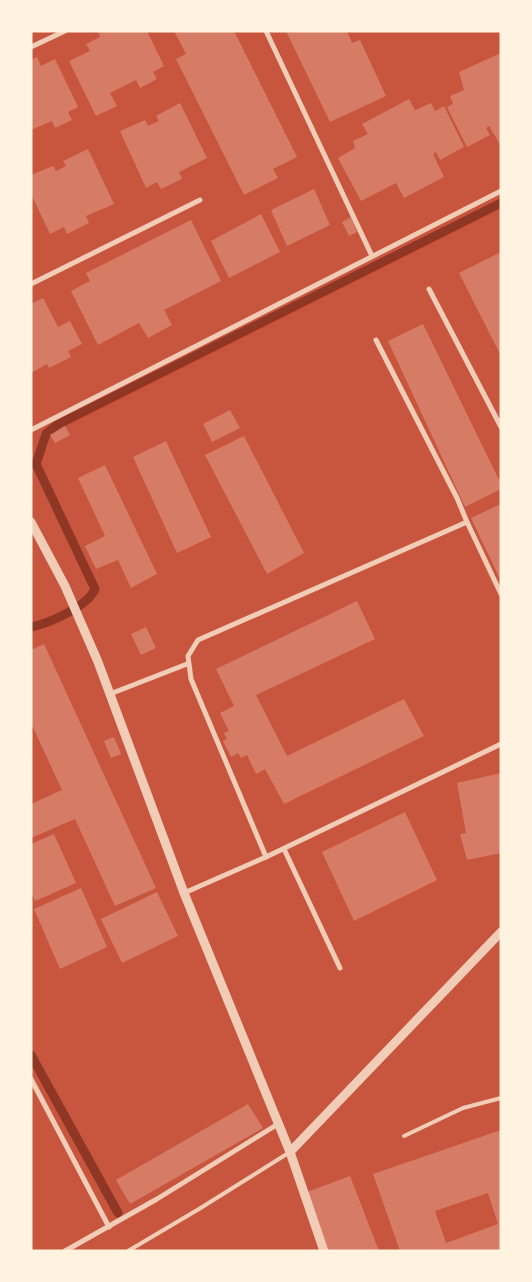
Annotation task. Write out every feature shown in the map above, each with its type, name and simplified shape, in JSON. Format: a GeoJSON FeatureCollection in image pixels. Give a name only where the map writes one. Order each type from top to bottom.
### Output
{"type":"FeatureCollection","features":[{"type":"Feature","properties":{"kind":"street"},"geometry":{"type":"LineString","coordinates":[[31,47],[64,31]]}},
{"type":"Feature","properties":{"kind":"street"},"geometry":{"type":"LineString","coordinates":[[266,31],[372,256]]}},
{"type":"Feature","properties":{"kind":"street"},"geometry":{"type":"LineString","coordinates":[[31,430],[501,191]]}},
{"type":"Feature","properties":{"kind":"street"},"geometry":{"type":"LineString","coordinates":[[31,284],[200,200]]}},
{"type":"Feature","properties":{"kind":"street"},"geometry":{"type":"LineString","coordinates":[[428,289],[501,427]]}},
{"type":"Feature","properties":{"kind":"street"},"geometry":{"type":"LineString","coordinates":[[376,340],[458,498],[467,522],[501,594]]}},
{"type":"Feature","properties":{"kind":"street"},"geometry":{"type":"LineString","coordinates":[[31,522],[65,586],[110,694],[184,893],[290,1152],[324,1251]]}},
{"type":"Feature","properties":{"kind":"street"},"geometry":{"type":"LineString","coordinates":[[266,857],[191,679],[187,664],[190,650],[198,640],[467,522]]}},
{"type":"Feature","properties":{"kind":"street"},"geometry":{"type":"LineString","coordinates":[[110,694],[187,664]]}},
{"type":"Feature","properties":{"kind":"street"},"geometry":{"type":"LineString","coordinates":[[184,893],[284,849],[501,744]]}},
{"type":"Feature","properties":{"kind":"street"},"geometry":{"type":"LineString","coordinates":[[284,849],[340,968]]}},
{"type":"Feature","properties":{"kind":"street"},"geometry":{"type":"LineString","coordinates":[[290,1152],[501,932]]}},
{"type":"Feature","properties":{"kind":"street"},"geometry":{"type":"LineString","coordinates":[[31,1079],[108,1227]]}},
{"type":"Feature","properties":{"kind":"street"},"geometry":{"type":"LineString","coordinates":[[65,1251],[278,1124]]}},
{"type":"Feature","properties":{"kind":"lane"},"geometry":{"type":"LineString","coordinates":[[404,1136],[463,1108],[501,1098]]}},
{"type":"Feature","properties":{"kind":"lane"},"geometry":{"type":"LineString","coordinates":[[128,1251],[199,1210],[290,1152]]}},
{"type":"Feature","properties":{"kind":"building"},"geometry":{"type":"Polygon","coordinates":[[[98,31],[147,31],[164,66],[153,72],[157,79],[140,88],[136,80],[110,93],[117,106],[96,116],[69,61],[90,51],[86,44],[100,37],[98,31]]]}},
{"type":"Feature","properties":{"kind":"building"},"geometry":{"type":"Polygon","coordinates":[[[174,31],[234,31],[297,157],[273,169],[278,178],[244,195],[176,59],[186,54],[174,31]]]}},
{"type":"Feature","properties":{"kind":"building"},"geometry":{"type":"Polygon","coordinates":[[[286,31],[347,31],[352,43],[360,40],[386,96],[330,122],[286,31]]]}},
{"type":"Feature","properties":{"kind":"building"},"geometry":{"type":"Polygon","coordinates":[[[501,53],[501,146],[489,126],[486,128],[490,135],[467,147],[447,107],[453,104],[450,96],[464,90],[459,72],[501,53]]]}},
{"type":"Feature","properties":{"kind":"building"},"geometry":{"type":"Polygon","coordinates":[[[37,57],[41,66],[55,59],[78,107],[68,112],[72,120],[55,128],[52,121],[31,130],[31,60],[37,57]]]}},
{"type":"Feature","properties":{"kind":"building"},"geometry":{"type":"Polygon","coordinates":[[[409,99],[415,110],[431,103],[435,111],[444,106],[464,147],[440,160],[436,152],[433,154],[444,177],[404,198],[396,183],[361,201],[338,158],[355,148],[353,141],[368,134],[362,124],[409,99]]]}},
{"type":"Feature","properties":{"kind":"building"},"geometry":{"type":"Polygon","coordinates":[[[180,103],[207,158],[179,172],[182,179],[161,189],[157,182],[146,188],[120,131],[145,120],[148,126],[159,121],[156,116],[180,103]]]}},
{"type":"Feature","properties":{"kind":"building"},"geometry":{"type":"Polygon","coordinates":[[[88,149],[114,204],[86,216],[89,223],[67,234],[64,227],[50,234],[31,194],[31,175],[53,166],[56,171],[66,166],[63,161],[88,149]]]}},
{"type":"Feature","properties":{"kind":"building"},"geometry":{"type":"Polygon","coordinates":[[[314,189],[330,225],[287,246],[271,210],[314,189]]]}},
{"type":"Feature","properties":{"kind":"building"},"geometry":{"type":"Polygon","coordinates":[[[261,214],[280,252],[229,278],[211,241],[261,214]]]}},
{"type":"Feature","properties":{"kind":"building"},"geometry":{"type":"Polygon","coordinates":[[[351,217],[357,232],[349,236],[342,222],[351,217]]]}},
{"type":"Feature","properties":{"kind":"building"},"geometry":{"type":"Polygon","coordinates":[[[191,220],[221,281],[164,310],[172,325],[148,338],[139,323],[98,345],[71,291],[90,281],[86,273],[191,220]]]}},
{"type":"Feature","properties":{"kind":"building"},"geometry":{"type":"Polygon","coordinates":[[[501,252],[501,356],[459,273],[501,252]]]}},
{"type":"Feature","properties":{"kind":"building"},"geometry":{"type":"Polygon","coordinates":[[[43,298],[58,327],[70,321],[82,344],[68,351],[71,357],[49,368],[47,364],[31,373],[31,304],[43,298]]]}},
{"type":"Feature","properties":{"kind":"building"},"geometry":{"type":"Polygon","coordinates":[[[423,324],[501,484],[501,489],[465,507],[388,341],[423,324]]]}},
{"type":"Feature","properties":{"kind":"building"},"geometry":{"type":"Polygon","coordinates":[[[230,410],[240,428],[212,442],[203,424],[230,410]]]}},
{"type":"Feature","properties":{"kind":"building"},"geometry":{"type":"Polygon","coordinates":[[[65,426],[70,435],[55,443],[50,435],[65,426]]]}},
{"type":"Feature","properties":{"kind":"building"},"geometry":{"type":"Polygon","coordinates":[[[244,436],[304,553],[267,574],[205,455],[244,436]]]}},
{"type":"Feature","properties":{"kind":"building"},"geometry":{"type":"Polygon","coordinates":[[[166,441],[211,537],[177,553],[133,457],[166,441]]]}},
{"type":"Feature","properties":{"kind":"building"},"geometry":{"type":"Polygon","coordinates":[[[105,465],[157,574],[131,588],[118,560],[96,569],[85,546],[105,536],[78,478],[105,465]]]}},
{"type":"Feature","properties":{"kind":"building"},"geometry":{"type":"Polygon","coordinates":[[[501,504],[501,581],[471,518],[501,504]]]}},
{"type":"Feature","properties":{"kind":"building"},"geometry":{"type":"Polygon","coordinates":[[[357,601],[375,639],[256,695],[287,756],[404,699],[424,736],[284,804],[265,769],[256,774],[247,755],[241,758],[238,753],[231,757],[223,741],[227,739],[224,733],[229,731],[220,713],[234,706],[216,669],[357,601]]]}},
{"type":"Feature","properties":{"kind":"building"},"geometry":{"type":"Polygon","coordinates":[[[146,627],[156,648],[141,655],[131,634],[146,627]]]}},
{"type":"Feature","properties":{"kind":"building"},"geometry":{"type":"Polygon","coordinates":[[[44,644],[156,888],[115,906],[75,819],[31,838],[31,804],[62,790],[31,723],[31,650],[44,644]]]}},
{"type":"Feature","properties":{"kind":"building"},"geometry":{"type":"Polygon","coordinates":[[[114,737],[121,754],[111,758],[104,741],[114,737]]]}},
{"type":"Feature","properties":{"kind":"building"},"geometry":{"type":"Polygon","coordinates":[[[501,773],[501,853],[467,860],[460,834],[466,833],[457,783],[501,773]]]}},
{"type":"Feature","properties":{"kind":"building"},"geometry":{"type":"Polygon","coordinates":[[[405,812],[437,880],[354,921],[322,852],[405,812]]]}},
{"type":"Feature","properties":{"kind":"building"},"geometry":{"type":"Polygon","coordinates":[[[54,834],[76,883],[35,901],[31,892],[31,844],[54,834]]]}},
{"type":"Feature","properties":{"kind":"building"},"geometry":{"type":"Polygon","coordinates":[[[81,888],[107,947],[60,969],[34,909],[81,888]]]}},
{"type":"Feature","properties":{"kind":"building"},"geometry":{"type":"Polygon","coordinates":[[[157,892],[178,936],[122,963],[101,919],[157,892]]]}},
{"type":"Feature","properties":{"kind":"building"},"geometry":{"type":"Polygon","coordinates":[[[248,1104],[263,1128],[130,1204],[116,1180],[248,1104]]]}},
{"type":"Feature","properties":{"kind":"building"},"geometry":{"type":"Polygon","coordinates":[[[501,1130],[501,1251],[400,1251],[373,1174],[501,1130]],[[488,1193],[435,1211],[446,1243],[498,1224],[488,1193]]]}},
{"type":"Feature","properties":{"kind":"building"},"geometry":{"type":"Polygon","coordinates":[[[350,1176],[379,1251],[329,1251],[307,1192],[350,1176]]]}},
{"type":"Feature","properties":{"kind":"waterway"},"geometry":{"type":"LineString","coordinates":[[31,627],[68,613],[85,602],[95,589],[36,464],[46,434],[57,425],[501,203]]}},
{"type":"Feature","properties":{"kind":"waterway"},"geometry":{"type":"LineString","coordinates":[[31,1055],[118,1213]]}}]}
